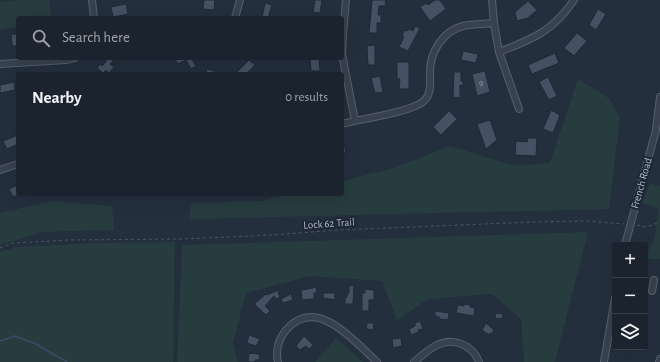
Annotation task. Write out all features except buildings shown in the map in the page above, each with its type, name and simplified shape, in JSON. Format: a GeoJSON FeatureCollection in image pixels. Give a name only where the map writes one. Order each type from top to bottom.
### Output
{"type":"FeatureCollection","features":[{"type":"Feature","properties":{"kind":"street"},"geometry":{"type":"LineString","coordinates":[[92,0],[94,16]]}},
{"type":"Feature","properties":{"kind":"street"},"geometry":{"type":"LineString","coordinates":[[236,16],[240,0]]}},
{"type":"Feature","properties":{"kind":"street"},"geometry":{"type":"LineString","coordinates":[[344,23],[346,0]]}},
{"type":"Feature","properties":{"kind":"street"},"geometry":{"type":"LineString","coordinates":[[492,0],[494,24],[499,52],[519,109]]}},
{"type":"Feature","properties":{"kind":"street"},"geometry":{"type":"LineString","coordinates":[[499,52],[528,41],[548,29],[574,0]]}},
{"type":"Feature","properties":{"kind":"street"},"geometry":{"type":"LineString","coordinates":[[344,123],[405,110],[421,103],[429,94],[431,62],[437,46],[442,40],[454,30],[462,27],[494,24]]}},
{"type":"Feature","properties":{"kind":"street"},"geometry":{"type":"LineString","coordinates":[[0,64],[66,60]]}},
{"type":"Feature","properties":{"kind":"street"},"geometry":{"type":"LineString","coordinates":[[343,60],[355,120]]}},
{"type":"Feature","properties":{"kind":"street","name":"French Road"},"geometry":{"type":"LineString","coordinates":[[626,242],[629,224],[656,130],[660,97]]}},
{"type":"Feature","properties":{"kind":"street"},"geometry":{"type":"LineString","coordinates":[[0,170],[16,165]]}},
{"type":"Feature","properties":{"kind":"street"},"geometry":{"type":"LineString","coordinates":[[648,284],[653,285]]}},
{"type":"Feature","properties":{"kind":"street"},"geometry":{"type":"LineString","coordinates":[[604,362],[612,314]]}},
{"type":"Feature","properties":{"kind":"street"},"geometry":{"type":"LineString","coordinates":[[278,362],[277,354],[279,343],[288,328],[298,320],[314,317],[326,320],[336,325],[377,362]]}},
{"type":"Feature","properties":{"kind":"street"},"geometry":{"type":"LineString","coordinates":[[414,362],[437,345],[450,342],[461,343],[469,347],[476,355],[479,362]]}},
{"type":"Feature","properties":{"kind":"path","name":"Lock 62 Trail"},"geometry":{"type":"LineString","coordinates":[[0,248],[13,243],[69,240],[199,238],[339,230],[587,221],[629,224],[646,227],[660,222]]}},
{"type":"Feature","properties":{"kind":"green space"},"geometry":{"type":"Polygon","coordinates":[[[16,0],[49,0],[51,16],[16,16],[16,27],[0,30],[0,2],[16,0]]]}},
{"type":"Feature","properties":{"kind":"green space"},"geometry":{"type":"Polygon","coordinates":[[[578,79],[610,99],[620,118],[609,209],[189,219],[191,203],[261,201],[282,196],[344,196],[344,180],[394,168],[450,146],[515,166],[550,163],[578,79]]]}},
{"type":"Feature","properties":{"kind":"green space"},"geometry":{"type":"Polygon","coordinates":[[[650,184],[660,186],[660,259],[648,259],[648,252],[655,236],[659,208],[642,203],[650,184]]]}},
{"type":"Feature","properties":{"kind":"green space"},"geometry":{"type":"Polygon","coordinates":[[[52,201],[112,206],[114,230],[43,232],[0,245],[0,213],[52,201]]]}},
{"type":"Feature","properties":{"kind":"green space"},"geometry":{"type":"Polygon","coordinates":[[[588,232],[555,362],[524,362],[521,319],[492,294],[428,299],[397,320],[382,281],[310,276],[246,293],[233,343],[238,362],[177,362],[182,245],[588,232]]]}},
{"type":"Feature","properties":{"kind":"green space"},"geometry":{"type":"Polygon","coordinates":[[[175,242],[173,362],[0,362],[0,252],[17,247],[98,243],[175,242]]]}},
{"type":"Feature","properties":{"kind":"green space"},"geometry":{"type":"Polygon","coordinates":[[[336,338],[363,362],[315,362],[336,338]]]}},
{"type":"Feature","properties":{"kind":"waterway"},"geometry":{"type":"LineString","coordinates":[[0,341],[15,336],[36,344],[67,362]]}}]}
